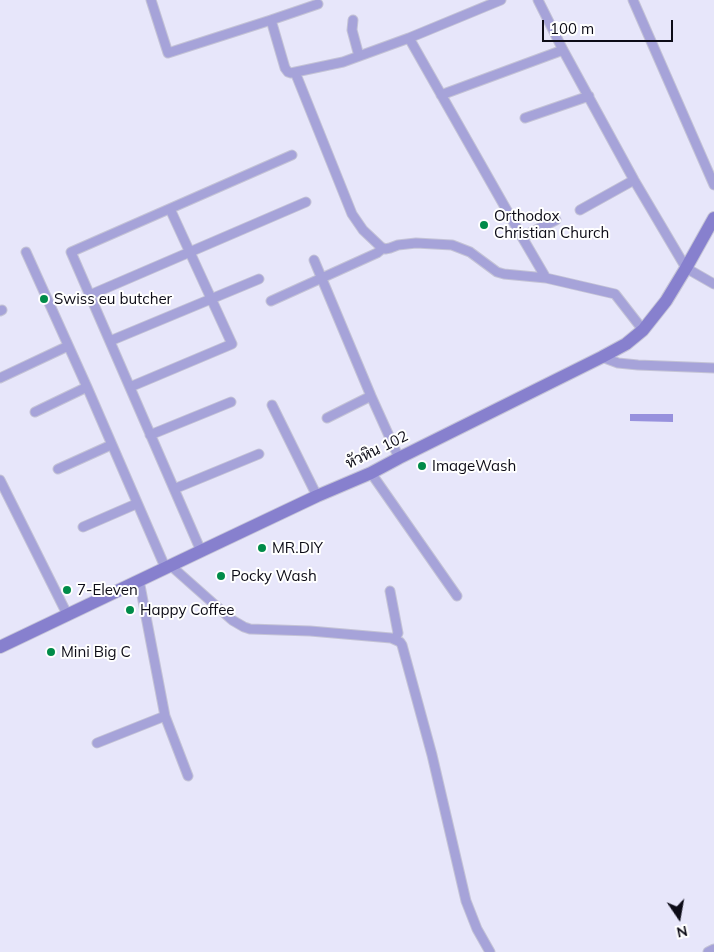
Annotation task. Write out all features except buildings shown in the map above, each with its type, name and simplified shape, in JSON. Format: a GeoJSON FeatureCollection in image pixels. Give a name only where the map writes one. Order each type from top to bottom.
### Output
{"type":"FeatureCollection","features":[{"type":"Feature","properties":{"kind":"street"},"geometry":{"type":"LineString","coordinates":[[151,0],[168,53],[318,4]]}},
{"type":"Feature","properties":{"kind":"street"},"geometry":{"type":"LineString","coordinates":[[272,20],[285,68],[288,72],[295,72],[343,62],[409,38],[501,0]]}},
{"type":"Feature","properties":{"kind":"street"},"geometry":{"type":"LineString","coordinates":[[538,0],[634,180],[686,268],[714,284]]}},
{"type":"Feature","properties":{"kind":"street"},"geometry":{"type":"LineString","coordinates":[[633,0],[714,185]]}},
{"type":"Feature","properties":{"kind":"street"},"geometry":{"type":"LineString","coordinates":[[353,20],[352,30],[358,56]]}},
{"type":"Feature","properties":{"kind":"street"},"geometry":{"type":"LineString","coordinates":[[409,38],[546,278]]}},
{"type":"Feature","properties":{"kind":"street"},"geometry":{"type":"LineString","coordinates":[[441,95],[563,50]]}},
{"type":"Feature","properties":{"kind":"street"},"geometry":{"type":"LineString","coordinates":[[295,72],[352,214],[363,230],[383,248]]}},
{"type":"Feature","properties":{"kind":"street"},"geometry":{"type":"LineString","coordinates":[[526,118],[589,96]]}},
{"type":"Feature","properties":{"kind":"street"},"geometry":{"type":"LineString","coordinates":[[201,550],[71,252],[292,155]]}},
{"type":"Feature","properties":{"kind":"street"},"geometry":{"type":"LineString","coordinates":[[580,210],[634,180]]}},
{"type":"Feature","properties":{"kind":"street"},"geometry":{"type":"LineString","coordinates":[[90,296],[306,202]]}},
{"type":"Feature","properties":{"kind":"street"},"geometry":{"type":"LineString","coordinates":[[130,387],[232,344],[170,209]]}},
{"type":"Feature","properties":{"kind":"street","name":"หัวหิน 102"},"geometry":{"type":"LineString","coordinates":[[0,647],[201,550],[371,473],[626,344],[643,330],[666,301],[714,218]]}},
{"type":"Feature","properties":{"kind":"street"},"geometry":{"type":"LineString","coordinates":[[522,237],[556,220]]}},
{"type":"Feature","properties":{"kind":"street"},"geometry":{"type":"LineString","coordinates":[[271,301],[377,253],[383,248],[416,243],[452,245],[470,252],[497,272],[546,278],[615,294],[643,330]]}},
{"type":"Feature","properties":{"kind":"street"},"geometry":{"type":"LineString","coordinates":[[26,252],[87,387],[136,504],[167,566],[232,620],[250,629],[310,631],[381,637],[396,639],[402,644],[432,755],[466,900],[477,929],[490,952]]}},
{"type":"Feature","properties":{"kind":"street"},"geometry":{"type":"LineString","coordinates":[[314,260],[399,458]]}},
{"type":"Feature","properties":{"kind":"street"},"geometry":{"type":"LineString","coordinates":[[110,341],[259,279]]}},
{"type":"Feature","properties":{"kind":"street"},"geometry":{"type":"LineString","coordinates":[[0,378],[68,346]]}},
{"type":"Feature","properties":{"kind":"street"},"geometry":{"type":"LineString","coordinates":[[602,357],[618,363],[638,365],[714,368]]}},
{"type":"Feature","properties":{"kind":"street"},"geometry":{"type":"LineString","coordinates":[[35,412],[87,387]]}},
{"type":"Feature","properties":{"kind":"street"},"geometry":{"type":"LineString","coordinates":[[328,418],[371,396]]}},
{"type":"Feature","properties":{"kind":"street"},"geometry":{"type":"LineString","coordinates":[[150,435],[231,402]]}},
{"type":"Feature","properties":{"kind":"street"},"geometry":{"type":"LineString","coordinates":[[272,405],[317,496]]}},
{"type":"Feature","properties":{"kind":"street"},"geometry":{"type":"LineString","coordinates":[[58,469],[112,445]]}},
{"type":"Feature","properties":{"kind":"street"},"geometry":{"type":"LineString","coordinates":[[174,489],[259,454]]}},
{"type":"Feature","properties":{"kind":"street"},"geometry":{"type":"LineString","coordinates":[[371,473],[457,596]]}},
{"type":"Feature","properties":{"kind":"street"},"geometry":{"type":"LineString","coordinates":[[0,480],[67,614]]}},
{"type":"Feature","properties":{"kind":"street"},"geometry":{"type":"LineString","coordinates":[[83,527],[136,504]]}},
{"type":"Feature","properties":{"kind":"street"},"geometry":{"type":"LineString","coordinates":[[139,580],[164,716],[188,776]]}},
{"type":"Feature","properties":{"kind":"street"},"geometry":{"type":"LineString","coordinates":[[390,592],[398,633],[396,639]]}},
{"type":"Feature","properties":{"kind":"street"},"geometry":{"type":"LineString","coordinates":[[97,743],[164,716]]}},
{"type":"Feature","properties":{"kind":"street"},"geometry":{"type":"LineString","coordinates":[[708,952],[714,949]]}},
{"type":"Feature","properties":{"kind":"shaded area"},"geometry":{"type":"Polygon","coordinates":[[[630,414],[673,414],[673,422],[630,421],[630,414]]]}},
{"type":"Feature","properties":{"kind":"place","name":"Orthodox Christian Church"},"geometry":{"type":"Point","coordinates":[484,225]}},
{"type":"Feature","properties":{"kind":"place","name":"Swiss eu butcher"},"geometry":{"type":"Point","coordinates":[44,299]}},
{"type":"Feature","properties":{"kind":"place","name":"ImageWash"},"geometry":{"type":"Point","coordinates":[422,466]}},
{"type":"Feature","properties":{"kind":"place","name":"MR.DIY"},"geometry":{"type":"Point","coordinates":[262,548]}},
{"type":"Feature","properties":{"kind":"place","name":"Pocky Wash"},"geometry":{"type":"Point","coordinates":[221,576]}},
{"type":"Feature","properties":{"kind":"place","name":"7-Eleven"},"geometry":{"type":"Point","coordinates":[67,590]}},
{"type":"Feature","properties":{"kind":"place","name":"Happy Coffee"},"geometry":{"type":"Point","coordinates":[130,610]}},
{"type":"Feature","properties":{"kind":"place","name":"Mini Big C"},"geometry":{"type":"Point","coordinates":[51,652]}}]}
